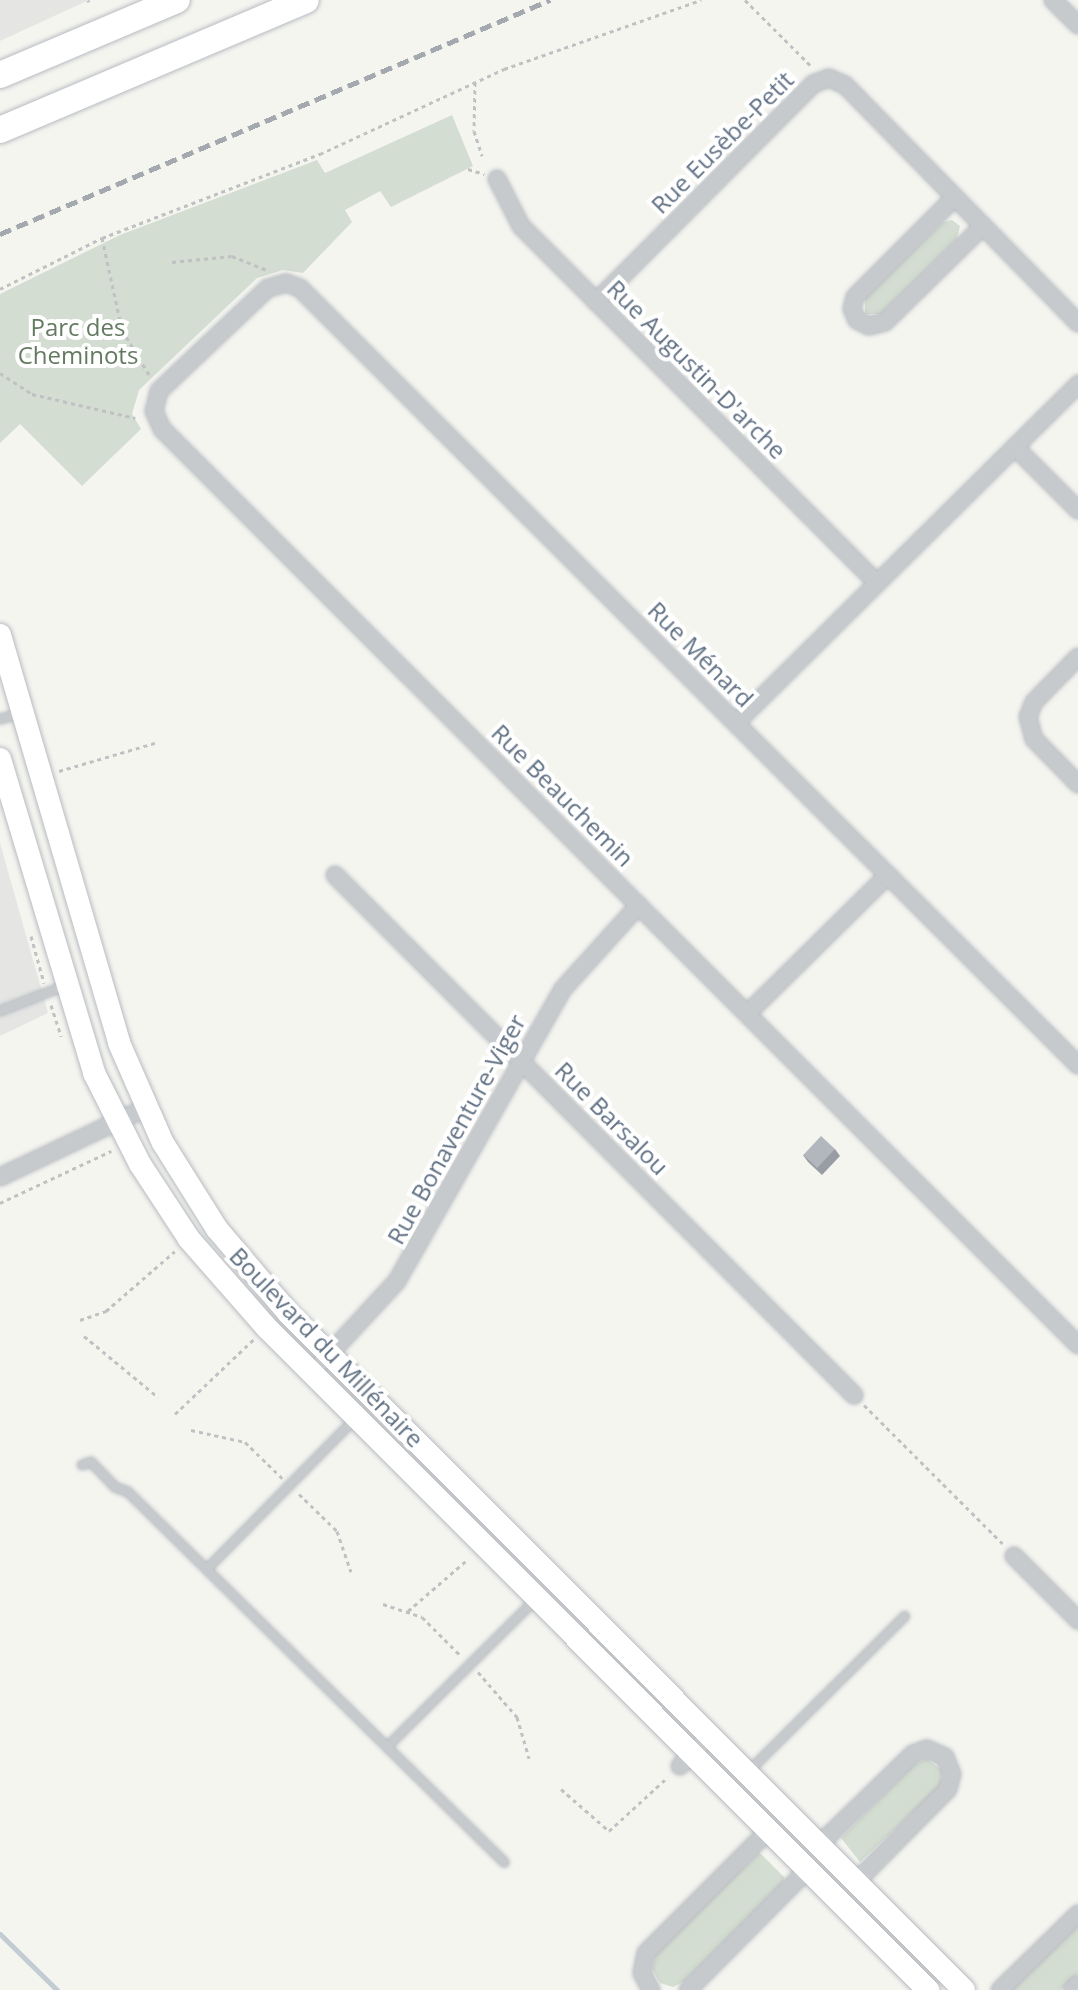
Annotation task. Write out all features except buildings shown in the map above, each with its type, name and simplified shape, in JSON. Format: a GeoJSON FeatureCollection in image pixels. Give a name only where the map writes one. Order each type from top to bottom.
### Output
{"type":"FeatureCollection","features":[{"type":"Feature","properties":{"kind":"main road"},"geometry":{"type":"LineString","coordinates":[[0,75],[177,0]]}},
{"type":"Feature","properties":{"kind":"main road"},"geometry":{"type":"LineString","coordinates":[[0,130],[306,0]]}},
{"type":"Feature","properties":{"kind":"street"},"geometry":{"type":"LineString","coordinates":[[1053,0],[1078,25]]}},
{"type":"Feature","properties":{"kind":"street","name":"Rue Eusèbe-Petit"},"geometry":{"type":"LineString","coordinates":[[596,302],[824,78],[845,85],[1078,323]]}},
{"type":"Feature","properties":{"kind":"street","name":"Rue Augustin-D'arche"},"geometry":{"type":"LineString","coordinates":[[497,179],[521,226],[877,583]]}},
{"type":"Feature","properties":{"kind":"street"},"geometry":{"type":"LineString","coordinates":[[954,198],[855,297],[852,309],[857,320],[869,326],[885,322],[982,227]]}},
{"type":"Feature","properties":{"kind":"street","name":"Rue Ménard"},"geometry":{"type":"LineString","coordinates":[[280,278],[304,291],[1078,1065]]}},
{"type":"Feature","properties":{"kind":"street","name":"Rue Beauchemin"},"geometry":{"type":"LineString","coordinates":[[280,278],[162,388],[154,406],[159,425],[1078,1345]]}},
{"type":"Feature","properties":{"kind":"street"},"geometry":{"type":"LineString","coordinates":[[736,723],[1078,384]]}},
{"type":"Feature","properties":{"kind":"street"},"geometry":{"type":"LineString","coordinates":[[1015,447],[1078,510]]}},
{"type":"Feature","properties":{"kind":"street","name":"Boulevard du Millénaire"},"geometry":{"type":"LineString","coordinates":[[0,635],[104,999],[145,1108],[224,1239],[329,1355],[964,1990]]}},
{"type":"Feature","properties":{"kind":"street"},"geometry":{"type":"LineString","coordinates":[[1078,657],[1034,702],[1028,723],[1034,739],[1078,784]]}},
{"type":"Feature","properties":{"kind":"street","name":"Boulevard du Millénaire"},"geometry":{"type":"LineString","coordinates":[[0,759],[64,986],[116,1120],[189,1239],[311,1373],[537,1599],[686,1760],[769,1830],[928,1990]]}},
{"type":"Feature","properties":{"kind":"street","name":"Rue Barsalou"},"geometry":{"type":"LineString","coordinates":[[335,875],[854,1395]]}},
{"type":"Feature","properties":{"kind":"street"},"geometry":{"type":"LineString","coordinates":[[747,1014],[888,875]]}},
{"type":"Feature","properties":{"kind":"street","name":"Rue Bonaventure-Viger"},"geometry":{"type":"LineString","coordinates":[[311,1373],[397,1281],[569,979],[639,905]]}},
{"type":"Feature","properties":{"kind":"street"},"geometry":{"type":"LineString","coordinates":[[0,1177],[145,1108]]}},
{"type":"Feature","properties":{"kind":"street"},"geometry":{"type":"LineString","coordinates":[[1014,1556],[1078,1620]]}},
{"type":"Feature","properties":{"kind":"street"},"geometry":{"type":"LineString","coordinates":[[686,1760],[710,1735]]}},
{"type":"Feature","properties":{"kind":"street"},"geometry":{"type":"LineString","coordinates":[[819,1845],[913,1754],[927,1749],[945,1757],[952,1774],[948,1789],[856,1882]]}},
{"type":"Feature","properties":{"kind":"street"},"geometry":{"type":"LineString","coordinates":[[651,1990],[642,1973],[646,1953],[769,1830]]}},
{"type":"Feature","properties":{"kind":"street"},"geometry":{"type":"LineString","coordinates":[[688,1990],[808,1869]]}},
{"type":"Feature","properties":{"kind":"street"},"geometry":{"type":"LineString","coordinates":[[1000,1990],[1078,1914]]}},
{"type":"Feature","properties":{"kind":"street"},"geometry":{"type":"LineString","coordinates":[[1072,1990],[1078,1984]]}},
{"type":"Feature","properties":{"kind":"lane"},"geometry":{"type":"LineString","coordinates":[[0,719],[23,713]]}},
{"type":"Feature","properties":{"kind":"lane"},"geometry":{"type":"LineString","coordinates":[[0,1011],[64,986]]}},
{"type":"Feature","properties":{"kind":"lane"},"geometry":{"type":"LineString","coordinates":[[207,1569],[356,1418]]}},
{"type":"Feature","properties":{"kind":"lane"},"geometry":{"type":"LineString","coordinates":[[82,1465],[91,1462],[115,1487],[128,1492],[504,1862]]}},
{"type":"Feature","properties":{"kind":"lane"},"geometry":{"type":"LineString","coordinates":[[387,1747],[537,1599]]}},
{"type":"Feature","properties":{"kind":"lane"},"geometry":{"type":"LineString","coordinates":[[747,1773],[905,1616]]}},
{"type":"Feature","properties":{"kind":"path"},"geometry":{"type":"LineString","coordinates":[[0,289],[102,238],[320,154],[475,82],[701,0]]}},
{"type":"Feature","properties":{"kind":"path"},"geometry":{"type":"LineString","coordinates":[[745,0],[812,67]]}},
{"type":"Feature","properties":{"kind":"path"},"geometry":{"type":"LineString","coordinates":[[475,82],[474,131],[482,156]]}},
{"type":"Feature","properties":{"kind":"path"},"geometry":{"type":"LineString","coordinates":[[102,238],[122,330],[150,376]]}},
{"type":"Feature","properties":{"kind":"path"},"geometry":{"type":"LineString","coordinates":[[172,262],[232,256],[280,278]]}},
{"type":"Feature","properties":{"kind":"path"},"geometry":{"type":"LineString","coordinates":[[0,373],[32,394],[135,418]]}},
{"type":"Feature","properties":{"kind":"path"},"geometry":{"type":"LineString","coordinates":[[41,777],[155,743]]}},
{"type":"Feature","properties":{"kind":"path"},"geometry":{"type":"LineString","coordinates":[[0,1203],[111,1151]]}},
{"type":"Feature","properties":{"kind":"path"},"geometry":{"type":"LineString","coordinates":[[80,1320],[106,1311],[175,1251]]}},
{"type":"Feature","properties":{"kind":"path"},"geometry":{"type":"LineString","coordinates":[[84,1336],[158,1397]]}},
{"type":"Feature","properties":{"kind":"path"},"geometry":{"type":"LineString","coordinates":[[175,1414],[253,1340]]}},
{"type":"Feature","properties":{"kind":"path"},"geometry":{"type":"LineString","coordinates":[[854,1395],[1014,1556]]}},
{"type":"Feature","properties":{"kind":"path"},"geometry":{"type":"LineString","coordinates":[[408,1611],[469,1557]]}},
{"type":"Feature","properties":{"kind":"path"},"geometry":{"type":"LineString","coordinates":[[561,1789],[609,1831],[686,1760]]}},
{"type":"Feature","properties":{"kind":"shaded area"},"geometry":{"type":"Polygon","coordinates":[[[0,0],[89,0],[0,41],[0,0]]]}},
{"type":"Feature","properties":{"kind":"shaded area"},"geometry":{"type":"Polygon","coordinates":[[[0,843],[48,1013],[0,1036],[0,843]]]}},
{"type":"Feature","properties":{"kind":"green space","name":"Parc des Cheminots"},"geometry":{"type":"Polygon","coordinates":[[[452,115],[473,166],[391,207],[380,191],[345,210],[352,222],[303,273],[283,270],[257,278],[139,390],[132,414],[141,429],[82,486],[20,424],[0,443],[0,294],[120,235],[317,160],[325,173],[452,115]]]}},
{"type":"Feature","properties":{"kind":"green space"},"geometry":{"type":"Polygon","coordinates":[[[952,220],[960,226],[957,239],[881,314],[865,314],[865,298],[943,222],[952,220]]]}},
{"type":"Feature","properties":{"kind":"green space"},"geometry":{"type":"Polygon","coordinates":[[[927,1759],[942,1770],[941,1786],[860,1862],[841,1838],[914,1764],[927,1759]]]}},
{"type":"Feature","properties":{"kind":"green space"},"geometry":{"type":"Polygon","coordinates":[[[759,1852],[785,1878],[782,1884],[685,1981],[673,1987],[660,1983],[652,1969],[656,1953],[759,1852]]]}},
{"type":"Feature","properties":{"kind":"green space"},"geometry":{"type":"Polygon","coordinates":[[[1078,1924],[1078,1974],[1061,1990],[1011,1990],[1078,1924]]]}},
{"type":"Feature","properties":{"kind":"waterway"},"geometry":{"type":"LineString","coordinates":[[0,1934],[57,1990]]}},
{"type":"Feature","properties":{"kind":"railway"},"geometry":{"type":"LineString","coordinates":[[0,234],[550,0]]}}]}
